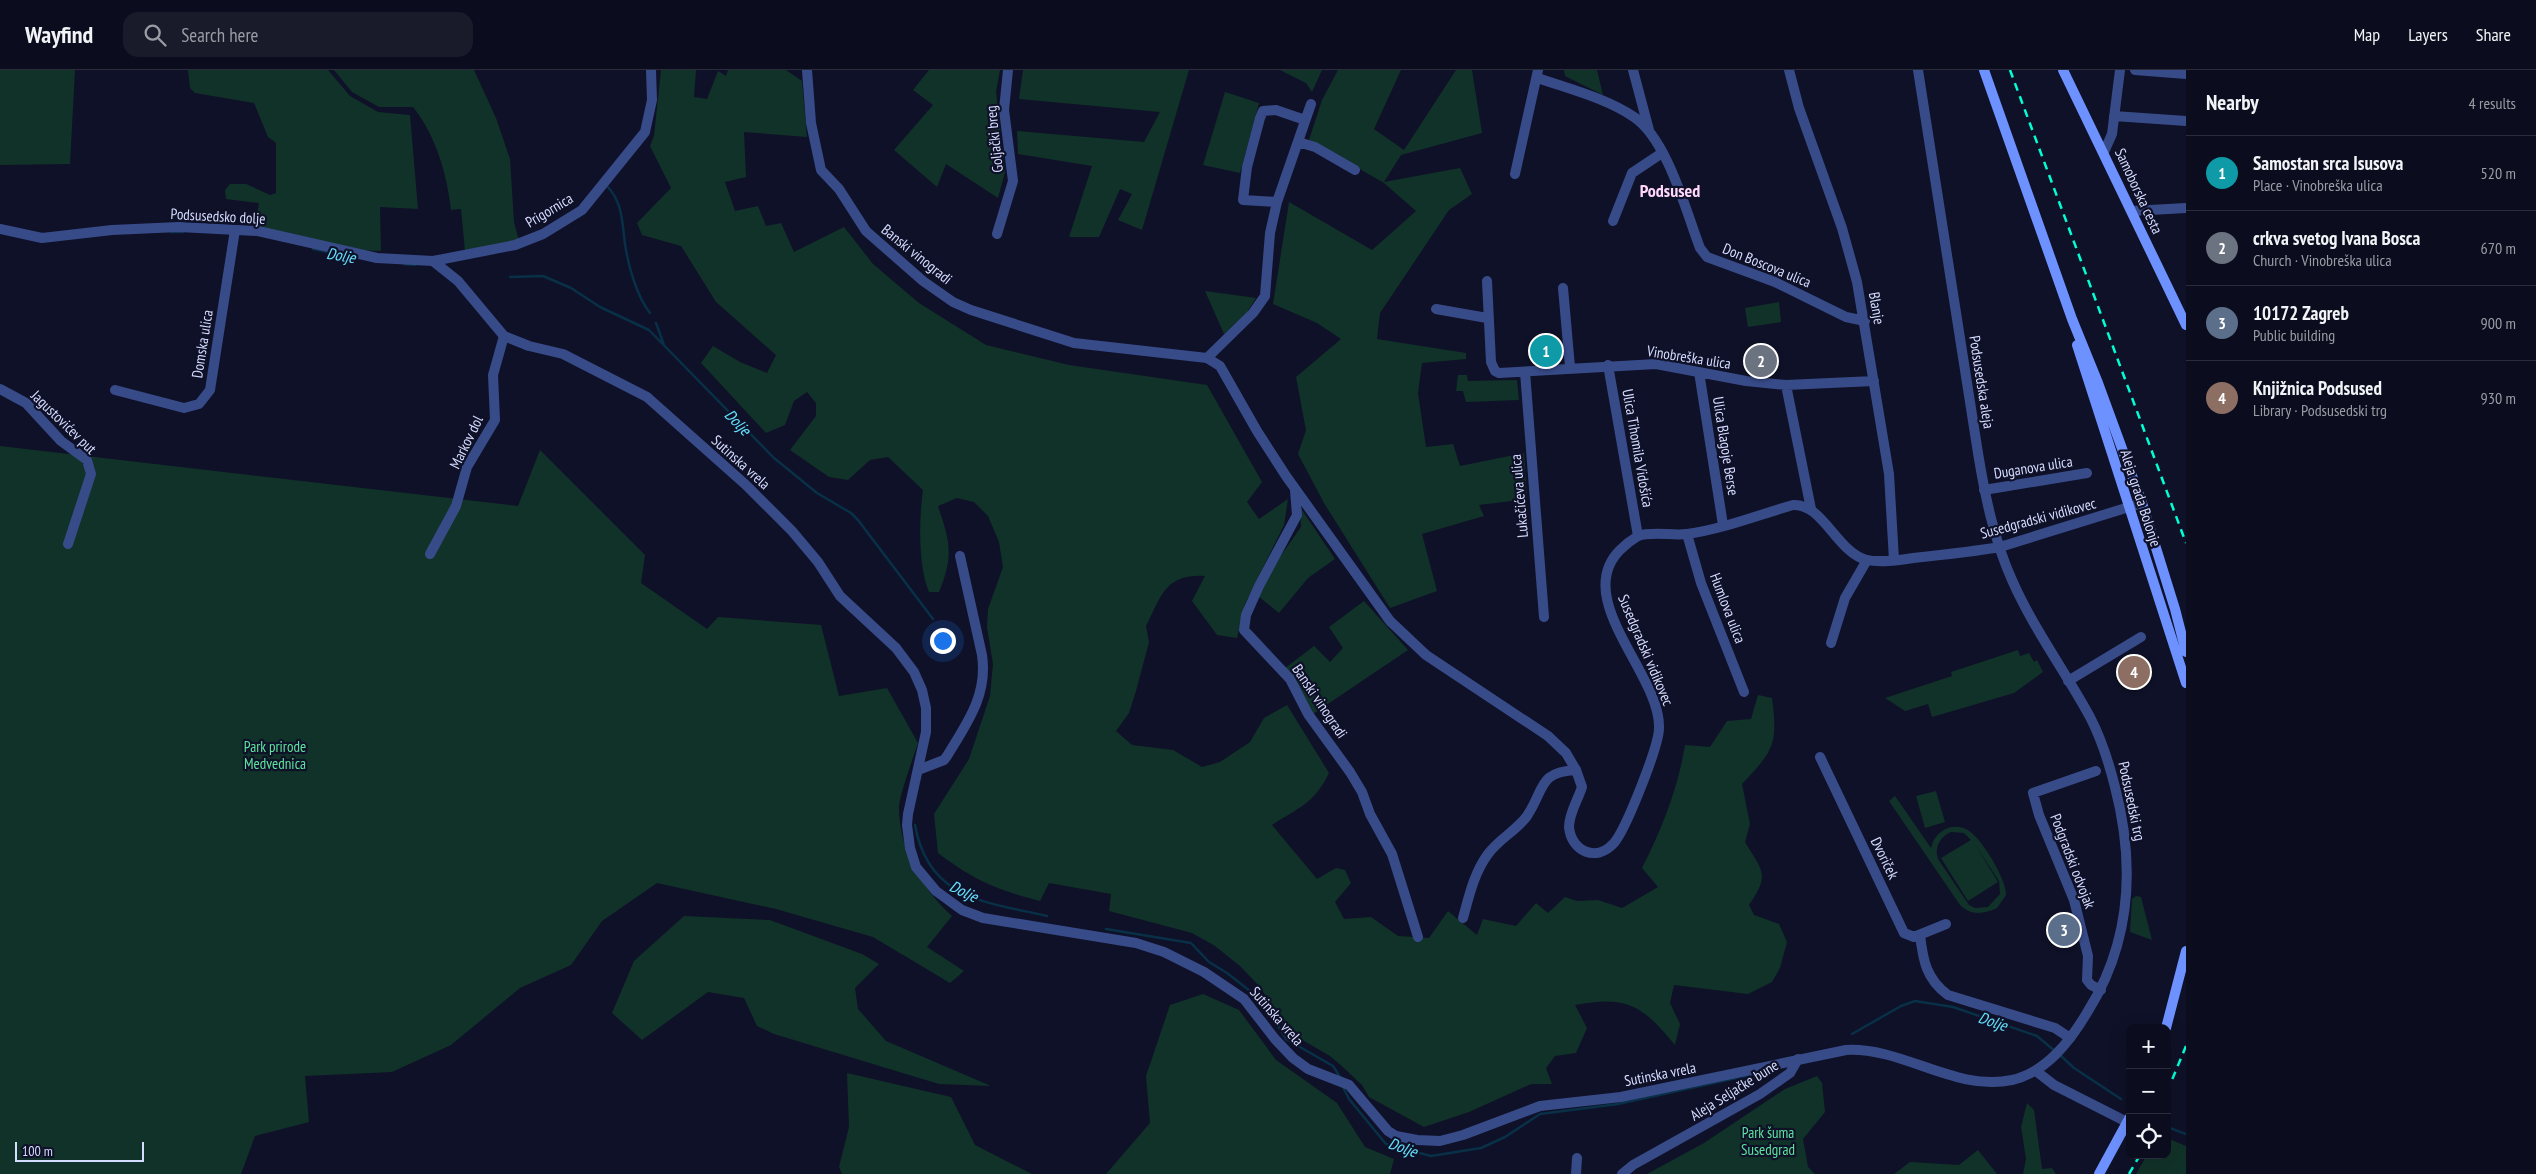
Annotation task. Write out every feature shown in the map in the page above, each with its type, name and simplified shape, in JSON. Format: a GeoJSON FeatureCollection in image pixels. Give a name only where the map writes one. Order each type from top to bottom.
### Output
{"type":"FeatureCollection","features":[{"type":"Feature","properties":{"kind":"main road","name":"Aleja grada Bolonje"},"geometry":{"type":"LineString","coordinates":[[1984,70],[2072,319],[2098,383],[2142,503],[2175,609],[2186,652]]}},
{"type":"Feature","properties":{"kind":"main road","name":"Samoborska cesta"},"geometry":{"type":"LineString","coordinates":[[2063,70],[2186,325]]}},
{"type":"Feature","properties":{"kind":"main road","name":"Aleja grada Bolonje"},"geometry":{"type":"LineString","coordinates":[[2072,319],[2083,366],[2186,684]]}},
{"type":"Feature","properties":{"kind":"main road"},"geometry":{"type":"LineString","coordinates":[[2167,1024],[2186,951]]}},
{"type":"Feature","properties":{"kind":"main road"},"geometry":{"type":"LineString","coordinates":[[2099,1174],[2126,1123]]}},
{"type":"Feature","properties":{"kind":"street","name":"Prigornica"},"geometry":{"type":"LineString","coordinates":[[433,261],[514,245],[542,234],[582,210],[645,132],[652,100],[652,70]]}},
{"type":"Feature","properties":{"kind":"street","name":"Banski vinogradi"},"geometry":{"type":"LineString","coordinates":[[807,70],[811,123],[821,170],[839,189],[866,231],[923,281],[953,302],[972,310],[1074,343],[1207,358],[1220,366],[1256,431],[1295,490],[1390,621],[1426,655],[1548,736],[1566,753],[1576,770]]}},
{"type":"Feature","properties":{"kind":"street","name":"Goljački breg"},"geometry":{"type":"LineString","coordinates":[[997,234],[1013,181],[1004,110],[1008,70]]}},
{"type":"Feature","properties":{"kind":"street"},"geometry":{"type":"LineString","coordinates":[[1634,70],[1649,131]]}},
{"type":"Feature","properties":{"kind":"street","name":"Blanje"},"geometry":{"type":"LineString","coordinates":[[1789,70],[1811,142],[1842,228],[1857,282],[1889,474],[1894,560]]}},
{"type":"Feature","properties":{"kind":"street","name":"Podsusedska aleja"},"geometry":{"type":"LineString","coordinates":[[1918,70],[1984,490],[2000,547],[2017,590],[2068,681]]}},
{"type":"Feature","properties":{"kind":"street"},"geometry":{"type":"LineString","coordinates":[[2104,152],[2112,134],[2120,70]]}},
{"type":"Feature","properties":{"kind":"street"},"geometry":{"type":"LineString","coordinates":[[2135,70],[2186,74]]}},
{"type":"Feature","properties":{"kind":"street","name":"Don Boscova ulica"},"geometry":{"type":"LineString","coordinates":[[1515,174],[1538,74],[1634,116],[1649,131],[1675,180],[1700,248],[1707,256],[1784,286],[1846,317],[1865,321]]}},
{"type":"Feature","properties":{"kind":"street"},"geometry":{"type":"LineString","coordinates":[[1207,358],[1253,313],[1265,296],[1270,233],[1277,202],[1311,104]]}},
{"type":"Feature","properties":{"kind":"street"},"geometry":{"type":"LineString","coordinates":[[1277,202],[1243,200],[1247,167],[1260,118],[1263,111],[1276,110],[1305,120]]}},
{"type":"Feature","properties":{"kind":"street"},"geometry":{"type":"LineString","coordinates":[[2114,116],[2186,121]]}},
{"type":"Feature","properties":{"kind":"street"},"geometry":{"type":"LineString","coordinates":[[1298,142],[1315,147],[1355,170]]}},
{"type":"Feature","properties":{"kind":"street"},"geometry":{"type":"LineString","coordinates":[[1613,221],[1632,173],[1662,153]]}},
{"type":"Feature","properties":{"kind":"street"},"geometry":{"type":"LineString","coordinates":[[2132,211],[2186,208]]}},
{"type":"Feature","properties":{"kind":"street","name":"Podsusedsko dolje"},"geometry":{"type":"LineString","coordinates":[[0,229],[42,238],[112,230],[179,227],[258,231],[377,258],[433,261]]}},
{"type":"Feature","properties":{"kind":"street","name":"Domska ulica"},"geometry":{"type":"LineString","coordinates":[[115,390],[184,408],[199,404],[210,390],[234,230]]}},
{"type":"Feature","properties":{"kind":"street","name":"Sutinska vrela"},"geometry":{"type":"LineString","coordinates":[[433,261],[458,281],[504,336],[529,346],[563,354],[647,398],[746,485],[792,531],[848,606],[896,648],[914,672],[922,690],[926,708],[926,732],[906,824],[910,848],[922,874],[946,899],[969,913],[983,918],[1136,943],[1176,958],[1204,972],[1244,999],[1275,1039],[1293,1058],[1308,1068],[1349,1085],[1356,1091],[1380,1122],[1396,1136],[1417,1140],[1440,1141],[1463,1136],[1540,1106],[1621,1097],[1798,1059]]}},
{"type":"Feature","properties":{"kind":"street","name":"Vinobreška ulica"},"geometry":{"type":"LineString","coordinates":[[1487,281],[1487,318],[1491,362],[1495,371],[1504,373],[1608,365],[1662,364],[1699,372],[1786,385],[1874,382]]}},
{"type":"Feature","properties":{"kind":"street"},"geometry":{"type":"LineString","coordinates":[[1563,288],[1570,368]]}},
{"type":"Feature","properties":{"kind":"street"},"geometry":{"type":"LineString","coordinates":[[1436,308],[1487,318]]}},
{"type":"Feature","properties":{"kind":"street","name":"Markov dol"},"geometry":{"type":"LineString","coordinates":[[430,554],[456,506],[467,467],[495,420],[493,375],[504,336]]}},
{"type":"Feature","properties":{"kind":"street","name":"Ulica Tihomila Vidošića"},"geometry":{"type":"LineString","coordinates":[[1608,365],[1638,536]]}},
{"type":"Feature","properties":{"kind":"street","name":"Lukačićeva ulica"},"geometry":{"type":"LineString","coordinates":[[1524,372],[1544,617]]}},
{"type":"Feature","properties":{"kind":"street","name":"Ulica Blagoje Berse"},"geometry":{"type":"LineString","coordinates":[[1699,372],[1723,525]]}},
{"type":"Feature","properties":{"kind":"street"},"geometry":{"type":"LineString","coordinates":[[1786,385],[1811,509]]}},
{"type":"Feature","properties":{"kind":"street","name":"Jagustovićev put"},"geometry":{"type":"LineString","coordinates":[[0,389],[26,404],[61,441],[87,460],[91,474],[68,544]]}},
{"type":"Feature","properties":{"kind":"street","name":"Duganova ulica"},"geometry":{"type":"LineString","coordinates":[[1984,490],[2087,473]]}},
{"type":"Feature","properties":{"kind":"street","name":"Banski vinogradi"},"geometry":{"type":"LineString","coordinates":[[1295,490],[1297,515],[1256,593],[1246,615],[1244,630],[1290,679],[1308,714],[1358,785],[1394,861],[1418,937]]}},
{"type":"Feature","properties":{"kind":"street","name":"Susedgradski vidikovec"},"geometry":{"type":"LineString","coordinates":[[1867,560],[1894,560],[2000,547],[2142,503]]}},
{"type":"Feature","properties":{"kind":"street"},"geometry":{"type":"LineString","coordinates":[[1638,536],[1687,534],[1793,504],[1802,504],[1811,509],[1852,552],[1867,560],[1845,598],[1831,644]]}},
{"type":"Feature","properties":{"kind":"street","name":"Humlova ulica"},"geometry":{"type":"LineString","coordinates":[[1687,534],[1701,583],[1744,692]]}},
{"type":"Feature","properties":{"kind":"street","name":"Susedgradski vidikovec"},"geometry":{"type":"LineString","coordinates":[[1576,770],[1582,788],[1570,817],[1571,836],[1577,847],[1587,854],[1597,854],[1614,843],[1624,824],[1655,752],[1660,727],[1654,702],[1612,615],[1606,595],[1607,575],[1611,562],[1620,550],[1638,536]]}},
{"type":"Feature","properties":{"kind":"street"},"geometry":{"type":"LineString","coordinates":[[918,770],[944,760],[973,712],[983,687],[984,670],[982,655],[960,556]]}},
{"type":"Feature","properties":{"kind":"street"},"geometry":{"type":"LineString","coordinates":[[2068,681],[2141,637]]}},
{"type":"Feature","properties":{"kind":"street","name":"Podsusedski trg"},"geometry":{"type":"LineString","coordinates":[[2068,681],[2090,716],[2108,758],[2123,820],[2127,849],[2128,892],[2123,925],[2113,960],[2101,990],[2070,1038]]}},
{"type":"Feature","properties":{"kind":"street","name":"Dvoriček"},"geometry":{"type":"LineString","coordinates":[[1820,757],[1904,933],[1914,936],[1920,935]]}},
{"type":"Feature","properties":{"kind":"street"},"geometry":{"type":"LineString","coordinates":[[1463,918],[1474,879],[1488,853],[1526,817],[1549,776],[1562,770],[1576,770]]}},
{"type":"Feature","properties":{"kind":"street","name":"Podgradski odvojak"},"geometry":{"type":"LineString","coordinates":[[2096,771],[2033,793],[2039,814],[2074,900],[2088,956],[2087,980],[2091,985],[2101,990]]}},
{"type":"Feature","properties":{"kind":"street"},"geometry":{"type":"LineString","coordinates":[[1946,924],[1920,935],[1923,962],[1928,974],[1941,991],[1958,1000],[2054,1028],[2070,1038]]}},
{"type":"Feature","properties":{"kind":"street","name":"Aleja Seljačke bune"},"geometry":{"type":"LineString","coordinates":[[1622,1174],[1633,1165],[1760,1094],[1790,1073],[1798,1059],[1846,1050],[1872,1050],[1965,1079],[1986,1083],[2012,1080],[2036,1071],[2070,1038]]}},
{"type":"Feature","properties":{"kind":"street"},"geometry":{"type":"LineString","coordinates":[[2036,1071],[2054,1085],[2126,1118]]}},
{"type":"Feature","properties":{"kind":"street"},"geometry":{"type":"LineString","coordinates":[[1576,1174],[1577,1158]]}},
{"type":"Feature","properties":{"kind":"green space"},"geometry":{"type":"Polygon","coordinates":[[[0,70],[75,70],[70,164],[0,165],[0,70]]]}},
{"type":"Feature","properties":{"kind":"green space"},"geometry":{"type":"Polygon","coordinates":[[[188,70],[328,70],[350,96],[378,112],[410,115],[418,209],[380,207],[381,251],[349,248],[255,227],[259,203],[226,199],[225,190],[230,184],[246,184],[270,195],[276,193],[276,143],[268,137],[254,103],[195,93],[190,88],[188,70]]]}},
{"type":"Feature","properties":{"kind":"green space"},"geometry":{"type":"Polygon","coordinates":[[[334,70],[474,70],[496,118],[510,159],[514,222],[519,241],[465,251],[461,209],[451,210],[447,183],[439,156],[421,118],[413,107],[379,107],[352,92],[334,70]]]}},
{"type":"Feature","properties":{"kind":"green space"},"geometry":{"type":"Polygon","coordinates":[[[661,70],[696,70],[694,97],[707,99],[718,71],[726,76],[728,70],[786,70],[802,81],[807,137],[744,132],[746,177],[725,182],[735,211],[758,206],[766,226],[781,223],[794,252],[844,227],[873,264],[919,303],[986,345],[1069,365],[1207,385],[1262,482],[1247,502],[1259,519],[1288,499],[1284,525],[1245,604],[1237,638],[1217,635],[1192,601],[1205,576],[1192,576],[1181,579],[1173,583],[1161,596],[1146,626],[1149,642],[1129,713],[1116,731],[1132,745],[1173,750],[1202,767],[1220,762],[1250,742],[1264,718],[1287,705],[1329,773],[1318,792],[1305,804],[1272,825],[1317,879],[1336,868],[1345,870],[1351,883],[1335,902],[1344,919],[1371,917],[1398,936],[1429,938],[1448,911],[1477,935],[1483,919],[1516,926],[1536,903],[1548,913],[1565,897],[1577,901],[1598,900],[1622,908],[1658,887],[1642,868],[1668,808],[1678,777],[1685,745],[1710,747],[1727,721],[1751,719],[1758,695],[1772,698],[1774,737],[1771,746],[1761,763],[1742,784],[1750,824],[1745,842],[1762,873],[1760,886],[1749,905],[1754,915],[1779,924],[1787,942],[1780,968],[1772,982],[1748,994],[1674,985],[1670,1003],[1680,1024],[1675,1045],[1653,1020],[1632,1006],[1608,1001],[1575,1005],[1587,1028],[1576,1053],[1555,1056],[1546,1068],[1552,1084],[1531,1084],[1469,1112],[1424,1127],[1369,1097],[1362,1085],[1330,1056],[1285,1030],[1261,988],[1240,966],[1215,946],[1192,933],[1109,911],[1111,894],[1049,883],[1040,901],[1010,892],[986,883],[963,871],[938,853],[934,814],[969,759],[990,696],[993,664],[987,627],[988,609],[1003,567],[999,542],[988,516],[974,502],[957,498],[938,506],[948,539],[949,549],[947,568],[939,592],[929,592],[925,581],[920,542],[923,490],[888,457],[870,460],[848,480],[829,477],[790,450],[816,416],[816,403],[807,392],[794,401],[785,425],[766,433],[701,363],[713,346],[740,362],[767,373],[776,355],[716,302],[681,246],[642,235],[637,223],[671,188],[650,146],[654,136],[661,70]]]}},
{"type":"Feature","properties":{"kind":"green space"},"geometry":{"type":"Polygon","coordinates":[[[929,70],[1000,70],[996,92],[1005,172],[998,198],[946,164],[937,187],[894,150],[933,105],[913,90],[929,70]]]}},
{"type":"Feature","properties":{"kind":"green space"},"geometry":{"type":"Polygon","coordinates":[[[1023,70],[1189,70],[1142,230],[1118,220],[1132,194],[1120,189],[1099,237],[1069,237],[1092,166],[1018,154],[1017,131],[1144,142],[1160,112],[1019,99],[1023,70]]]}},
{"type":"Feature","properties":{"kind":"green space"},"geometry":{"type":"Polygon","coordinates":[[[1280,70],[1322,70],[1312,92],[1306,83],[1280,70]]]}},
{"type":"Feature","properties":{"kind":"green space"},"geometry":{"type":"Polygon","coordinates":[[[1338,70],[1401,70],[1374,129],[1404,150],[1456,70],[1472,70],[1482,133],[1401,155],[1384,182],[1460,168],[1472,194],[1449,210],[1380,313],[1377,339],[1466,353],[1466,359],[1422,363],[1418,393],[1426,447],[1453,444],[1460,466],[1524,453],[1527,499],[1479,505],[1484,516],[1422,534],[1437,591],[1390,608],[1324,503],[1298,454],[1306,430],[1296,377],[1341,339],[1317,323],[1273,304],[1289,202],[1372,250],[1416,211],[1384,183],[1309,140],[1322,100],[1338,70]]]}},
{"type":"Feature","properties":{"kind":"green space"},"geometry":{"type":"Polygon","coordinates":[[[1564,70],[1597,70],[1603,95],[1565,76],[1564,70]]]}},
{"type":"Feature","properties":{"kind":"green space"},"geometry":{"type":"Polygon","coordinates":[[[1225,92],[1259,103],[1240,173],[1203,165],[1225,92]]]}},
{"type":"Feature","properties":{"kind":"green space"},"geometry":{"type":"Polygon","coordinates":[[[1205,291],[1256,298],[1247,312],[1224,334],[1205,291]]]}},
{"type":"Feature","properties":{"kind":"green space"},"geometry":{"type":"Polygon","coordinates":[[[1779,302],[1781,322],[1748,327],[1745,308],[1779,302]]]}},
{"type":"Feature","properties":{"kind":"green space"},"geometry":{"type":"Polygon","coordinates":[[[1458,375],[1467,375],[1468,381],[1517,380],[1519,400],[1466,402],[1463,391],[1456,391],[1458,375]]]}},
{"type":"Feature","properties":{"kind":"green space","name":"Park prirode Medvednica"},"geometry":{"type":"Polygon","coordinates":[[[0,446],[518,506],[540,450],[645,555],[641,583],[707,629],[718,617],[821,625],[839,696],[887,688],[918,743],[904,786],[899,809],[903,840],[922,881],[931,894],[952,916],[927,947],[964,971],[950,983],[873,937],[776,909],[657,883],[602,921],[571,965],[520,988],[451,1045],[392,1072],[305,1076],[309,1122],[255,1136],[241,1174],[0,1174],[0,446]]]}},
{"type":"Feature","properties":{"kind":"green space"},"geometry":{"type":"Polygon","coordinates":[[[1300,507],[1335,559],[1308,578],[1279,613],[1258,596],[1275,564],[1301,527],[1300,507]]]}},
{"type":"Feature","properties":{"kind":"green space"},"geometry":{"type":"Polygon","coordinates":[[[1364,601],[1408,650],[1313,714],[1284,669],[1314,646],[1330,662],[1343,648],[1329,627],[1364,601]]]}},
{"type":"Feature","properties":{"kind":"green space"},"geometry":{"type":"Polygon","coordinates":[[[2018,650],[2020,656],[2029,653],[2034,662],[2037,660],[2043,672],[2014,693],[1932,717],[1928,704],[1905,711],[1885,698],[1952,676],[1951,672],[2018,650]]]}},
{"type":"Feature","properties":{"kind":"green space"},"geometry":{"type":"Polygon","coordinates":[[[1936,791],[1945,822],[1925,828],[1916,796],[1936,791]]]}},
{"type":"Feature","properties":{"kind":"green space"},"geometry":{"type":"Polygon","coordinates":[[[1895,796],[1931,848],[1937,836],[1949,828],[1960,827],[1972,833],[1986,849],[1998,869],[2005,888],[2006,895],[1997,908],[1978,913],[1964,909],[1889,801],[1895,796]],[[1951,832],[1944,837],[1937,847],[1938,859],[1969,905],[1975,908],[1988,907],[2000,894],[1999,881],[1976,846],[1998,882],[1968,901],[1941,858],[1971,840],[1964,833],[1951,832]]]}},
{"type":"Feature","properties":{"kind":"green space"},"geometry":{"type":"Polygon","coordinates":[[[2136,896],[2141,897],[2152,940],[2130,932],[2132,899],[2136,896]]]}},
{"type":"Feature","properties":{"kind":"green space"},"geometry":{"type":"Polygon","coordinates":[[[684,916],[770,920],[862,954],[879,964],[855,988],[858,1009],[886,1041],[991,1086],[939,1084],[774,1034],[757,1026],[744,998],[708,992],[642,1040],[612,1013],[634,961],[684,916]]]}},
{"type":"Feature","properties":{"kind":"green space"},"geometry":{"type":"Polygon","coordinates":[[[1203,994],[1239,1010],[1276,1060],[1337,1103],[1365,1147],[1394,1159],[1390,1174],[1106,1174],[1150,1123],[1146,1076],[1170,1005],[1203,994]]]}},
{"type":"Feature","properties":{"kind":"green space"},"geometry":{"type":"Polygon","coordinates":[[[847,1073],[951,1097],[975,1145],[1032,1174],[842,1174],[839,1167],[849,1127],[847,1073]]]}},
{"type":"Feature","properties":{"kind":"green space","name":"Park šuma Susedgrad"},"geometry":{"type":"Polygon","coordinates":[[[1817,1076],[1822,1083],[1825,1112],[1803,1139],[1808,1167],[1815,1174],[1647,1174],[1704,1143],[1785,1089],[1817,1076]]]}},
{"type":"Feature","properties":{"kind":"green space"},"geometry":{"type":"Polygon","coordinates":[[[2027,1103],[2034,1110],[2042,1169],[2052,1168],[2056,1174],[2023,1174],[2026,1159],[2021,1127],[2027,1103]]]}},
{"type":"Feature","properties":{"kind":"green space"},"geometry":{"type":"Polygon","coordinates":[[[2171,1140],[2186,1146],[2186,1174],[2136,1174],[2145,1159],[2171,1159],[2171,1140]]]}},
{"type":"Feature","properties":{"kind":"green space"},"geometry":{"type":"Polygon","coordinates":[[[1978,1150],[1997,1174],[1894,1174],[1910,1162],[1959,1165],[1978,1150]]]}},
{"type":"Feature","properties":{"kind":"waterway"},"geometry":{"type":"LineString","coordinates":[[607,186],[619,206],[631,271],[641,298],[650,313]]}},
{"type":"Feature","properties":{"kind":"waterway","name":"Dolje"},"geometry":{"type":"LineString","coordinates":[[171,232],[183,232]]}},
{"type":"Feature","properties":{"kind":"waterway","name":"Dolje"},"geometry":{"type":"LineString","coordinates":[[313,249],[357,258]]}},
{"type":"Feature","properties":{"kind":"waterway","name":"Dolje"},"geometry":{"type":"LineString","coordinates":[[404,264],[415,265]]}},
{"type":"Feature","properties":{"kind":"waterway","name":"Dolje"},"geometry":{"type":"LineString","coordinates":[[510,277],[543,276],[571,288],[600,307],[649,330],[774,458],[817,493],[851,513],[858,520],[933,619]]}},
{"type":"Feature","properties":{"kind":"waterway"},"geometry":{"type":"LineString","coordinates":[[656,323],[664,345]]}},
{"type":"Feature","properties":{"kind":"waterway","name":"Dolje"},"geometry":{"type":"LineString","coordinates":[[915,825],[922,850],[932,868],[946,883],[981,901],[1047,916]]}},
{"type":"Feature","properties":{"kind":"waterway","name":"Dolje"},"geometry":{"type":"LineString","coordinates":[[1106,929],[1191,943],[1209,962],[1227,973],[1264,1002],[1286,1039],[1333,1066],[1340,1077]]}},
{"type":"Feature","properties":{"kind":"waterway","name":"Dolje"},"geometry":{"type":"LineString","coordinates":[[1852,1034],[1901,1006],[1915,1001],[1953,1007],[2037,1036],[2056,1052]]}},
{"type":"Feature","properties":{"kind":"waterway","name":"Dolje"},"geometry":{"type":"LineString","coordinates":[[2060,1055],[2074,1068],[2121,1099]]}},
{"type":"Feature","properties":{"kind":"waterway","name":"Dolje"},"geometry":{"type":"LineString","coordinates":[[1342,1085],[1349,1099],[1386,1144],[1431,1156],[1481,1148],[1505,1137],[1540,1114],[1618,1104],[1773,1070]]}},
{"type":"Feature","properties":{"kind":"waterway","name":"Dolje"},"geometry":{"type":"LineString","coordinates":[[2171,1128],[2186,1134]]}},
{"type":"Feature","properties":{"kind":"railway"},"geometry":{"type":"LineString","coordinates":[[2010,70],[2186,543]]}},
{"type":"Feature","properties":{"kind":"railway"},"geometry":{"type":"LineString","coordinates":[[2171,1082],[2186,1046]]}},
{"type":"Feature","properties":{"kind":"railway"},"geometry":{"type":"LineString","coordinates":[[2129,1174],[2138,1159]]}},
{"type":"Feature","properties":{"kind":"place","name":"Samostan srca Isusova"},"geometry":{"type":"Point","coordinates":[1546,351]}},
{"type":"Feature","properties":{"kind":"place","name":"crkva svetog Ivana Bosca"},"geometry":{"type":"Point","coordinates":[1761,361]}},
{"type":"Feature","properties":{"kind":"place","name":"Knjižnica Podsused"},"geometry":{"type":"Point","coordinates":[2134,672]}},
{"type":"Feature","properties":{"kind":"place","name":"10172 Zagreb"},"geometry":{"type":"Point","coordinates":[2064,930]}},
{"type":"Feature","properties":{"kind":"district","name":"Podsused"},"geometry":{"type":"Point","coordinates":[1670,190]}}]}
